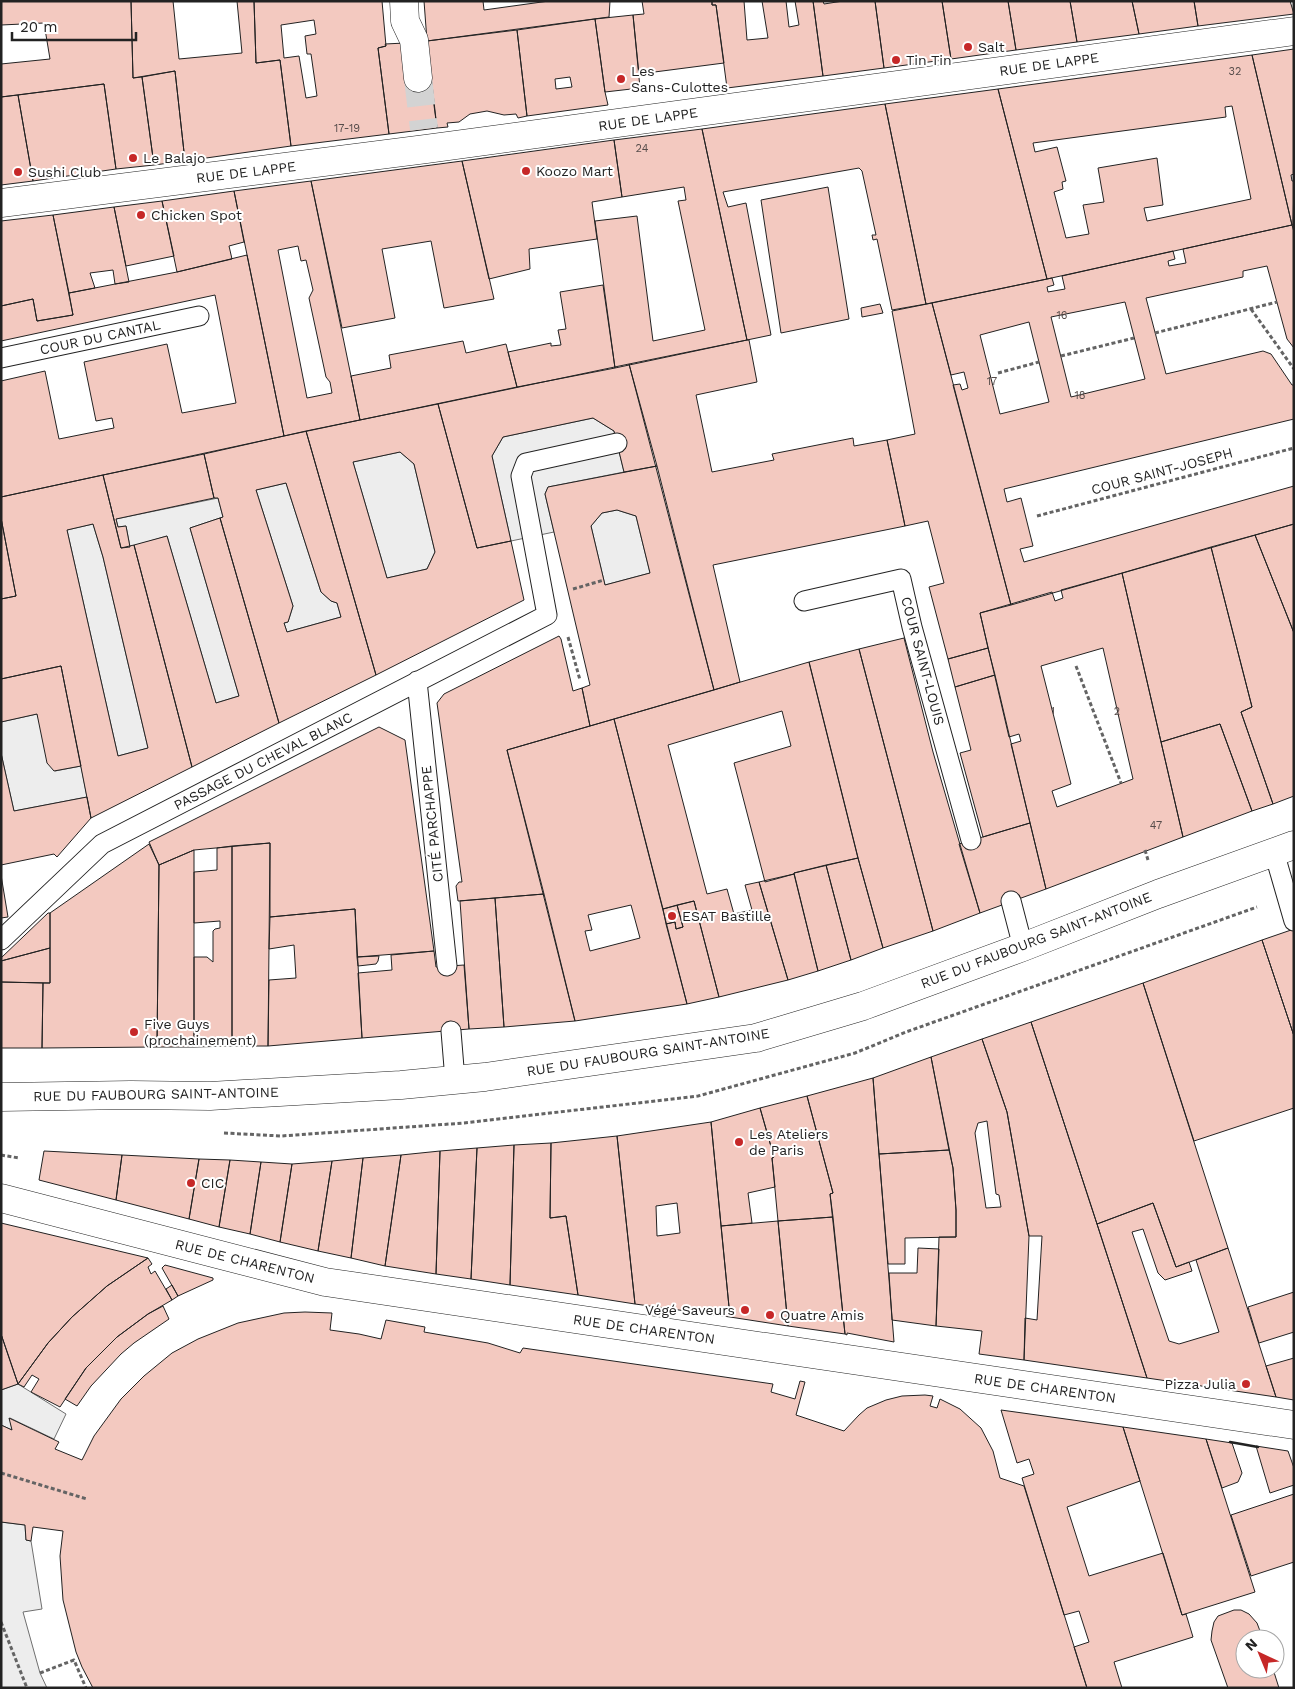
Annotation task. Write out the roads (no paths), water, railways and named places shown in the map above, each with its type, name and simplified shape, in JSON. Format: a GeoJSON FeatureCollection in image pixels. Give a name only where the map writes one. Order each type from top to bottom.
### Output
{"type":"FeatureCollection","features":[{"type":"Feature","properties":{"kind":"street"},"geometry":{"type":"LineString","coordinates":[[404,11],[414,40],[418,78]]}},
{"type":"Feature","properties":{"kind":"street","name":"RUE DE LAPPE"},"geometry":{"type":"LineString","coordinates":[[1,203],[425,139],[1294,31]]}},
{"type":"Feature","properties":{"kind":"street","name":"RUE DU FAUBOURG SAINT-ANTOINE"},"geometry":{"type":"LineString","coordinates":[[1,1097],[210,1096],[401,1085],[455,1080],[756,1038],[864,1006],[1024,947],[1158,894],[1284,849]]}},
{"type":"Feature","properties":{"kind":"street","name":"RUE DE CHARENTON"},"geometry":{"type":"LineString","coordinates":[[1,1198],[325,1282],[1294,1425]]}},
{"type":"Feature","properties":{"kind":"lane","name":"COUR DU CANTAL"},"geometry":{"type":"LineString","coordinates":[[1,358],[199,316]]}},
{"type":"Feature","properties":{"kind":"lane","name":"PASSAGE DU CHEVAL BLANC"},"geometry":{"type":"LineString","coordinates":[[1,940],[102,844],[548,615],[521,476],[526,463],[618,443]]}},
{"type":"Feature","properties":{"kind":"lane","name":"COUR SAINT-LOUIS"},"geometry":{"type":"LineString","coordinates":[[804,601],[901,579],[912,627],[972,840]]}},
{"type":"Feature","properties":{"kind":"lane","name":"CITÉ PARCHAPPE"},"geometry":{"type":"LineString","coordinates":[[417,681],[447,966]]}},
{"type":"Feature","properties":{"kind":"lane"},"geometry":{"type":"LineString","coordinates":[[1284,849],[1294,921]]}},
{"type":"Feature","properties":{"kind":"lane"},"geometry":{"type":"LineString","coordinates":[[1011,901],[1024,947]]}},
{"type":"Feature","properties":{"kind":"lane"},"geometry":{"type":"LineString","coordinates":[[451,1031],[455,1080]]}},
{"type":"Feature","properties":{"kind":"tunnel"},"geometry":{"type":"LineString","coordinates":[[418,78],[424,129]]}},
{"type":"Feature","properties":{"kind":"place","name":"Salt"},"geometry":{"type":"Point","coordinates":[968,47]}},
{"type":"Feature","properties":{"kind":"place","name":"Tin Tin"},"geometry":{"type":"Point","coordinates":[896,60]}},
{"type":"Feature","properties":{"kind":"place","name":"Les Sans-Culottes"},"geometry":{"type":"Point","coordinates":[621,79]}},
{"type":"Feature","properties":{"kind":"place","name":"Le Balajo"},"geometry":{"type":"Point","coordinates":[133,158]}},
{"type":"Feature","properties":{"kind":"place","name":"Koozo Mart"},"geometry":{"type":"Point","coordinates":[526,171]}},
{"type":"Feature","properties":{"kind":"place","name":"Sushi Club"},"geometry":{"type":"Point","coordinates":[18,172]}},
{"type":"Feature","properties":{"kind":"place","name":"Chicken Spot"},"geometry":{"type":"Point","coordinates":[141,215]}},
{"type":"Feature","properties":{"kind":"place","name":"ESAT Bastille"},"geometry":{"type":"Point","coordinates":[672,916]}},
{"type":"Feature","properties":{"kind":"place","name":"Five Guys (prochainement)"},"geometry":{"type":"Point","coordinates":[134,1032]}},
{"type":"Feature","properties":{"kind":"place","name":"Les Ateliers de Paris"},"geometry":{"type":"Point","coordinates":[739,1142]}},
{"type":"Feature","properties":{"kind":"place","name":"CIC"},"geometry":{"type":"Point","coordinates":[191,1183]}},
{"type":"Feature","properties":{"kind":"place","name":"Végé Saveurs"},"geometry":{"type":"Point","coordinates":[745,1310]}},
{"type":"Feature","properties":{"kind":"place","name":"Quatre Amis"},"geometry":{"type":"Point","coordinates":[770,1315]}},
{"type":"Feature","properties":{"kind":"place","name":"Pizza Julia"},"geometry":{"type":"Point","coordinates":[1246,1384]}}]}
